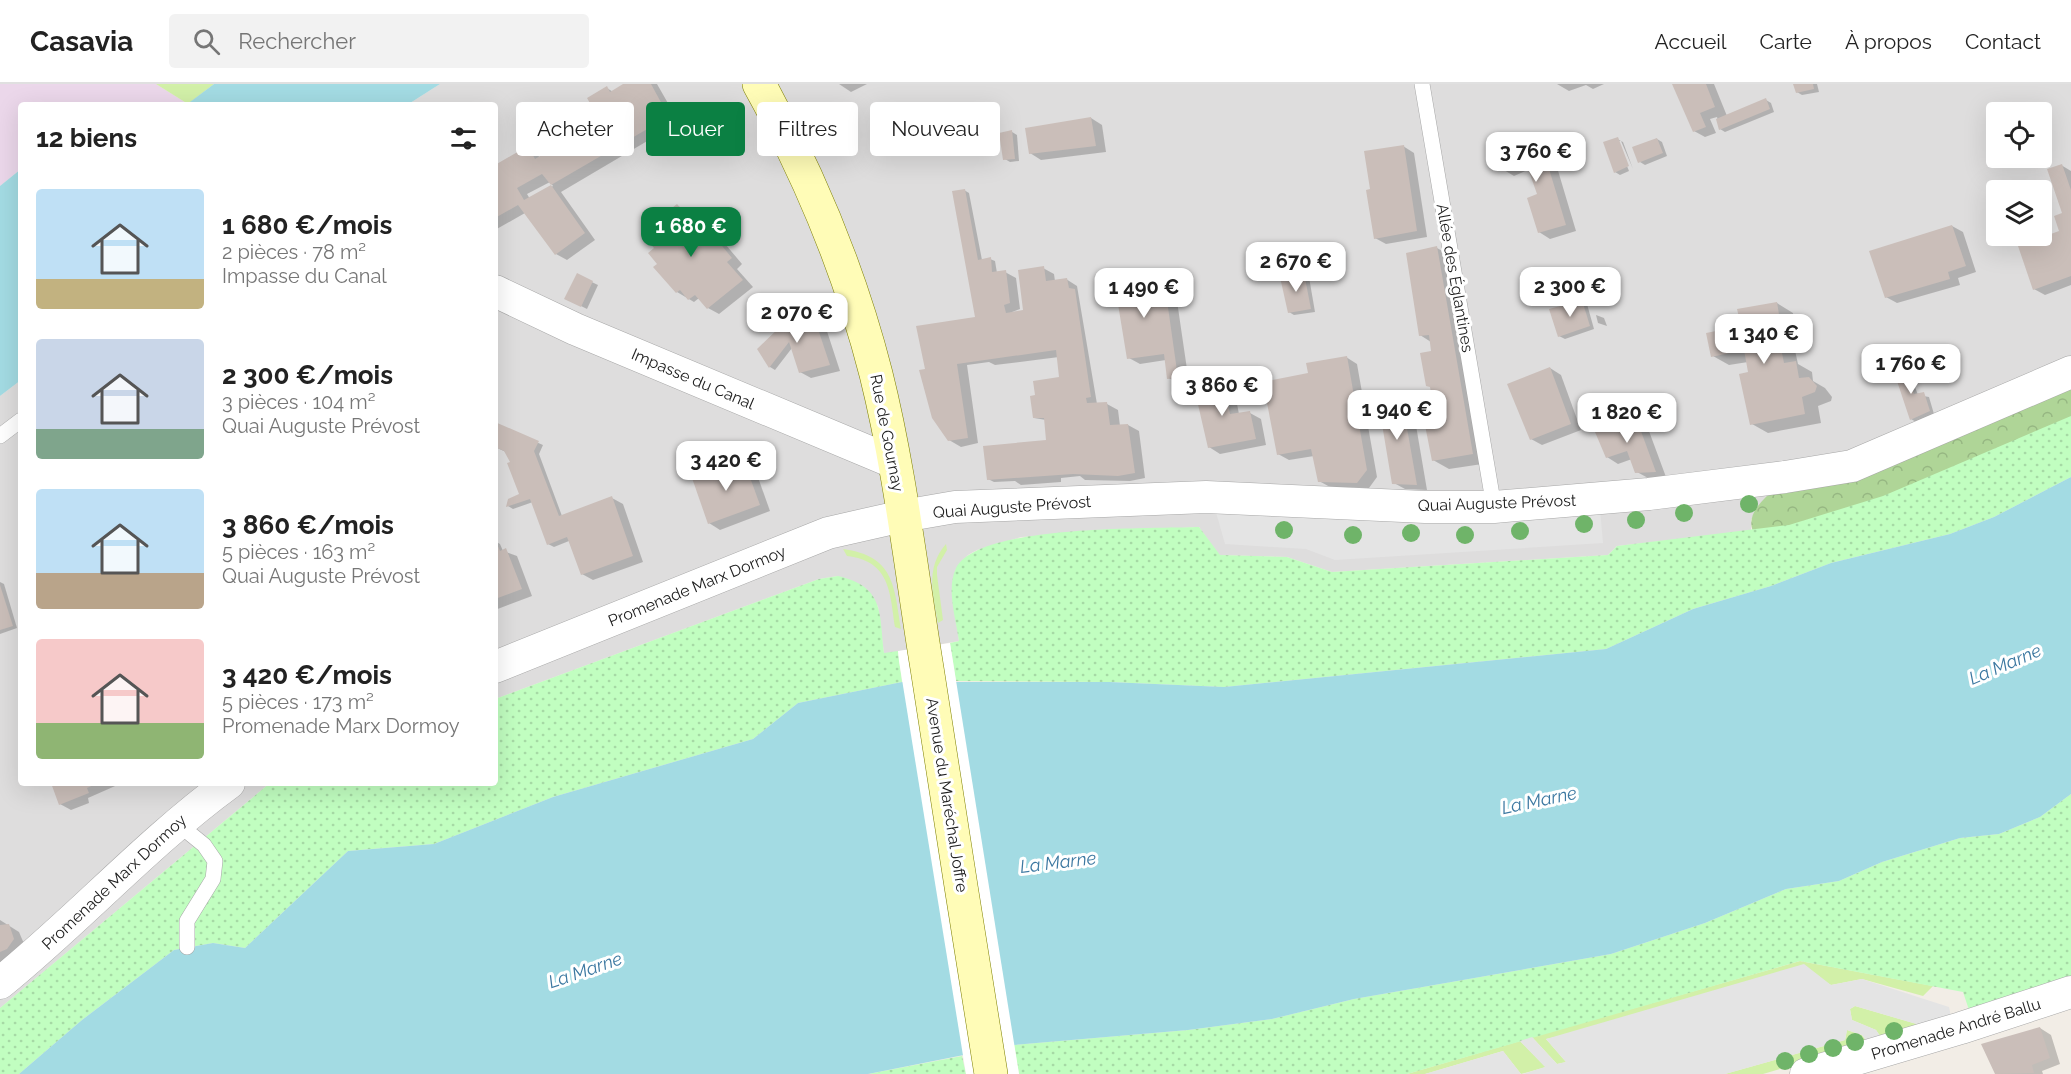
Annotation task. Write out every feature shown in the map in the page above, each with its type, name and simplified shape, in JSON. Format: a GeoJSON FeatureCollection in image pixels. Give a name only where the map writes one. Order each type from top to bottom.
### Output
{"type":"FeatureCollection","features":[{"type":"Feature","properties":{"kind":"main road","name":"Rue de Gournay"},"geometry":{"type":"LineString","coordinates":[[759,84],[807,176],[838,254],[872,362],[885,413],[903,516]]}},
{"type":"Feature","properties":{"kind":"main road","name":"Avenue du Maréchal Joffre"},"geometry":{"type":"LineString","coordinates":[[903,516],[991,1074]]}},
{"type":"Feature","properties":{"kind":"street","name":"Impasse du Canal"},"geometry":{"type":"LineString","coordinates":[[498,292],[575,329],[893,462]]}},
{"type":"Feature","properties":{"kind":"street","name":"Quai Auguste Prévost"},"geometry":{"type":"LineString","coordinates":[[903,516],[955,507],[1206,497],[1425,507],[1494,507],[1649,494],[1852,466],[2071,372]]}},
{"type":"Feature","properties":{"kind":"street","name":"Promenade Marx Dormoy"},"geometry":{"type":"LineString","coordinates":[[498,666],[828,533],[903,516]]}},
{"type":"Feature","properties":{"kind":"street","name":"Promenade Marx Dormoy"},"geometry":{"type":"LineString","coordinates":[[0,983],[54,939],[177,823],[225,786]]}},
{"type":"Feature","properties":{"kind":"street","name":"Promenade André Ballu"},"geometry":{"type":"LineString","coordinates":[[1806,1074],[1961,1028],[2071,992]]}},
{"type":"Feature","properties":{"kind":"lane","name":"Allée des Églantines"},"geometry":{"type":"LineString","coordinates":[[1422,84],[1494,507]]}},
{"type":"Feature","properties":{"kind":"lane"},"geometry":{"type":"LineString","coordinates":[[0,436],[18,422]]}},
{"type":"Feature","properties":{"kind":"lane"},"geometry":{"type":"LineString","coordinates":[[177,823],[204,845],[215,861],[213,879],[187,921],[188,947]]}},
{"type":"Feature","properties":{"kind":"shaded area"},"geometry":{"type":"Polygon","coordinates":[[[0,84],[156,84],[185,102],[18,102],[18,171],[0,186],[0,84]]]}},
{"type":"Feature","properties":{"kind":"shaded area"},"geometry":{"type":"Polygon","coordinates":[[[440,84],[2071,84],[2071,384],[1751,519],[1751,531],[1617,546],[1608,555],[1332,572],[1287,557],[1219,555],[1199,527],[1021,537],[977,550],[968,555],[956,569],[952,592],[959,641],[884,654],[878,606],[838,576],[819,579],[498,698],[498,102],[412,102],[440,84]]]}},
{"type":"Feature","properties":{"kind":"shaded area"},"geometry":{"type":"Polygon","coordinates":[[[18,382],[18,786],[266,786],[0,1008],[0,396],[18,382]]]}},
{"type":"Feature","properties":{"kind":"shaded area"},"geometry":{"type":"Polygon","coordinates":[[[1212,498],[1599,498],[1603,543],[1335,560],[1306,549],[1225,544],[1212,498]]]}},
{"type":"Feature","properties":{"kind":"shaded area"},"geometry":{"type":"Polygon","coordinates":[[[1804,964],[1831,985],[1862,979],[1949,1007],[1951,1016],[1920,1025],[1855,1006],[1850,1009],[1852,1020],[1876,1030],[1882,1039],[1868,1043],[1862,1035],[1847,1030],[1845,1040],[1725,1074],[1523,1074],[1545,1067],[1520,1041],[1532,1037],[1557,1064],[1566,1062],[1546,1039],[1804,964]]]}},
{"type":"Feature","properties":{"kind":"shaded area"},"geometry":{"type":"Polygon","coordinates":[[[1503,1051],[1521,1074],[1425,1074],[1503,1051]]]}},
{"type":"Feature","properties":{"kind":"green space"},"geometry":{"type":"Polygon","coordinates":[[[156,84],[214,84],[191,102],[185,102],[156,84]]]}},
{"type":"Feature","properties":{"kind":"green space"},"geometry":{"type":"Polygon","coordinates":[[[2071,384],[2071,461],[1758,540],[1754,533],[1751,521],[1755,510],[1769,494],[2071,384]]]}},
{"type":"Feature","properties":{"kind":"green space"},"geometry":{"type":"Polygon","coordinates":[[[2071,416],[2071,477],[1994,517],[1950,534],[1831,563],[1771,586],[1693,609],[1606,649],[1224,687],[1109,682],[956,681],[950,643],[959,641],[952,595],[953,576],[956,568],[971,554],[997,543],[1030,536],[1068,532],[1199,527],[1220,555],[1287,557],[1332,572],[1608,555],[1617,546],[1789,525],[1883,496],[2071,416]]]}},
{"type":"Feature","properties":{"kind":"green space"},"geometry":{"type":"Polygon","coordinates":[[[946,544],[947,550],[937,567],[943,620],[938,623],[932,582],[933,572],[939,553],[946,544]]]}},
{"type":"Feature","properties":{"kind":"green space"},"geometry":{"type":"Polygon","coordinates":[[[843,549],[873,558],[882,566],[893,586],[901,629],[895,627],[889,590],[880,571],[861,559],[847,556],[843,549]]]}},
{"type":"Feature","properties":{"kind":"green space"},"geometry":{"type":"Polygon","coordinates":[[[838,576],[864,587],[872,595],[880,614],[884,653],[898,651],[902,682],[798,703],[753,739],[553,797],[434,844],[348,851],[245,948],[213,943],[174,950],[82,1020],[19,1074],[0,1074],[0,1008],[266,786],[498,786],[498,698],[819,579],[838,576]]]}},
{"type":"Feature","properties":{"kind":"green space"},"geometry":{"type":"Polygon","coordinates":[[[2071,794],[2071,981],[1970,1013],[1963,992],[1800,961],[1407,1074],[1019,1074],[1014,1045],[1188,1030],[1272,1019],[1354,999],[1611,954],[1705,923],[1786,889],[1839,881],[1882,862],[1960,838],[1999,834],[2040,817],[2071,794]]]}},
{"type":"Feature","properties":{"kind":"green space"},"geometry":{"type":"Polygon","coordinates":[[[1800,961],[1933,986],[1923,996],[1862,979],[1831,985],[1827,983],[1546,1039],[1566,1062],[1557,1064],[1532,1037],[1800,961]]]}},
{"type":"Feature","properties":{"kind":"green space"},"geometry":{"type":"Polygon","coordinates":[[[1855,1006],[1920,1025],[1882,1039],[1876,1030],[1852,1020],[1850,1009],[1855,1006]]]}},
{"type":"Feature","properties":{"kind":"green space"},"geometry":{"type":"Polygon","coordinates":[[[1847,1030],[1862,1035],[1868,1043],[1763,1074],[1725,1074],[1845,1040],[1847,1030]]]}},
{"type":"Feature","properties":{"kind":"green space"},"geometry":{"type":"Polygon","coordinates":[[[1520,1041],[1546,1067],[1521,1074],[1503,1051],[1425,1074],[1407,1074],[1520,1041]]]}},
{"type":"Feature","properties":{"kind":"green space"},"geometry":{"type":"Polygon","coordinates":[[[962,1056],[966,1074],[868,1074],[962,1056]]]}},
{"type":"Feature","properties":{"kind":"water"},"geometry":{"type":"Polygon","coordinates":[[[214,84],[440,84],[412,102],[190,102],[214,84]]]}},
{"type":"Feature","properties":{"kind":"water"},"geometry":{"type":"Polygon","coordinates":[[[18,171],[18,382],[0,396],[0,186],[18,171]]]}},
{"type":"Feature","properties":{"kind":"water","name":"La Marne"},"geometry":{"type":"Polygon","coordinates":[[[2071,477],[2071,794],[2040,817],[1999,834],[1960,838],[1882,862],[1839,881],[1786,889],[1705,923],[1611,954],[1354,999],[1272,1019],[1188,1030],[1014,1045],[868,1074],[19,1074],[82,1020],[174,950],[213,943],[245,948],[348,851],[434,844],[553,797],[753,739],[798,703],[902,682],[1109,682],[1224,687],[1606,649],[1693,609],[1771,586],[1831,563],[1950,534],[1994,517],[2071,477]]]}},
{"type":"Feature","properties":{"kind":"pier"},"geometry":{"type":"Polygon","coordinates":[[[950,643],[1019,1074],[966,1074],[899,661],[898,651],[950,643]]]}},
{"type":"Feature","properties":{"kind":"building"},"geometry":{"type":"Polygon","coordinates":[[[623,84],[651,84],[661,102],[646,102],[646,130],[634,137],[634,102],[589,102],[587,98],[607,86],[610,92],[623,84]]]}},
{"type":"Feature","properties":{"kind":"building"},"geometry":{"type":"Polygon","coordinates":[[[1672,84],[1706,84],[1715,107],[1700,113],[1706,127],[1693,132],[1672,84]]]}},
{"type":"Feature","properties":{"kind":"building"},"geometry":{"type":"Polygon","coordinates":[[[1793,84],[1813,84],[1814,89],[1796,93],[1793,84]]]}},
{"type":"Feature","properties":{"kind":"building"},"geometry":{"type":"Polygon","coordinates":[[[1766,98],[1770,109],[1719,130],[1716,119],[1766,98]]]}},
{"type":"Feature","properties":{"kind":"building"},"geometry":{"type":"Polygon","coordinates":[[[1091,117],[1096,146],[1029,154],[1025,128],[1091,117]]]}},
{"type":"Feature","properties":{"kind":"building"},"geometry":{"type":"Polygon","coordinates":[[[1012,130],[1015,159],[1003,160],[1000,133],[1012,130]]]}},
{"type":"Feature","properties":{"kind":"building"},"geometry":{"type":"Polygon","coordinates":[[[1618,137],[1629,166],[1614,173],[1603,142],[1618,137]]]}},
{"type":"Feature","properties":{"kind":"building"},"geometry":{"type":"Polygon","coordinates":[[[1657,138],[1663,153],[1638,163],[1632,147],[1657,138]]]}},
{"type":"Feature","properties":{"kind":"building"},"geometry":{"type":"Polygon","coordinates":[[[1540,139],[1566,225],[1538,233],[1527,198],[1537,194],[1525,160],[1502,171],[1496,149],[1540,139]]]}},
{"type":"Feature","properties":{"kind":"building"},"geometry":{"type":"Polygon","coordinates":[[[1404,145],[1417,231],[1374,239],[1366,190],[1370,189],[1364,151],[1404,145]]]}},
{"type":"Feature","properties":{"kind":"building"},"geometry":{"type":"Polygon","coordinates":[[[516,153],[516,156],[533,156],[535,159],[540,156],[601,156],[551,185],[585,233],[555,255],[518,205],[498,216],[498,163],[516,153]],[[542,174],[517,188],[524,200],[551,185],[542,174]]]}},
{"type":"Feature","properties":{"kind":"building"},"geometry":{"type":"Polygon","coordinates":[[[2062,164],[2071,190],[2071,276],[2033,290],[2018,246],[2052,246],[2052,234],[2059,231],[2054,216],[2062,213],[2047,169],[2062,164]]]}},
{"type":"Feature","properties":{"kind":"building"},"geometry":{"type":"Polygon","coordinates":[[[965,189],[978,260],[991,257],[992,272],[1006,270],[1010,303],[1004,305],[1006,313],[1023,310],[1018,270],[1044,266],[1046,281],[1067,278],[1069,288],[1075,289],[1091,397],[1086,398],[1087,403],[1107,402],[1110,425],[1128,424],[1135,473],[1118,476],[1073,474],[987,480],[983,446],[1046,440],[1044,418],[1033,418],[1030,396],[1035,395],[1033,381],[1059,377],[1056,350],[957,364],[968,438],[948,441],[932,418],[919,370],[925,369],[916,326],[975,317],[952,191],[965,189]]]}},
{"type":"Feature","properties":{"kind":"building"},"geometry":{"type":"Polygon","coordinates":[[[677,204],[693,222],[699,218],[732,258],[727,262],[743,280],[707,309],[695,295],[688,300],[680,290],[676,293],[653,267],[657,264],[648,253],[654,248],[641,233],[677,204]]]}},
{"type":"Feature","properties":{"kind":"building"},"geometry":{"type":"Polygon","coordinates":[[[1952,225],[1966,266],[1948,272],[1950,279],[1885,298],[1869,251],[1952,225]]]}},
{"type":"Feature","properties":{"kind":"building"},"geometry":{"type":"Polygon","coordinates":[[[1437,246],[1473,454],[1432,461],[1424,420],[1435,417],[1430,387],[1426,386],[1420,353],[1431,351],[1429,335],[1419,336],[1406,253],[1437,246]]]}},
{"type":"Feature","properties":{"kind":"building"},"geometry":{"type":"Polygon","coordinates":[[[1142,270],[1145,289],[1165,286],[1178,378],[1167,379],[1164,354],[1127,359],[1117,298],[1113,299],[1109,275],[1142,270]]]}},
{"type":"Feature","properties":{"kind":"building"},"geometry":{"type":"Polygon","coordinates":[[[577,273],[593,281],[581,307],[564,299],[577,273]]]}},
{"type":"Feature","properties":{"kind":"building"},"geometry":{"type":"Polygon","coordinates":[[[1304,273],[1311,309],[1288,313],[1280,277],[1304,273]]]}},
{"type":"Feature","properties":{"kind":"building"},"geometry":{"type":"Polygon","coordinates":[[[1582,300],[1590,326],[1558,337],[1549,309],[1582,300]]]}},
{"type":"Feature","properties":{"kind":"building"},"geometry":{"type":"Polygon","coordinates":[[[1777,302],[1781,327],[1777,328],[1784,363],[1796,361],[1799,378],[1809,377],[1817,386],[1815,392],[1802,397],[1805,414],[1750,425],[1739,374],[1748,372],[1744,350],[1711,357],[1706,333],[1741,326],[1737,309],[1777,302]]]}},
{"type":"Feature","properties":{"kind":"building"},"geometry":{"type":"Polygon","coordinates":[[[813,314],[830,365],[799,373],[789,342],[769,368],[757,349],[785,322],[813,314]]]}},
{"type":"Feature","properties":{"kind":"building"},"geometry":{"type":"Polygon","coordinates":[[[1347,356],[1367,470],[1357,483],[1318,482],[1311,449],[1277,455],[1263,382],[1308,373],[1306,363],[1347,356]]]}},
{"type":"Feature","properties":{"kind":"building"},"geometry":{"type":"Polygon","coordinates":[[[1904,366],[1914,394],[1924,392],[1930,411],[1910,420],[1893,369],[1904,366]]]}},
{"type":"Feature","properties":{"kind":"building"},"geometry":{"type":"Polygon","coordinates":[[[1550,367],[1571,424],[1530,440],[1507,384],[1550,367]]]}},
{"type":"Feature","properties":{"kind":"building"},"geometry":{"type":"Polygon","coordinates":[[[1223,381],[1230,414],[1250,411],[1256,439],[1208,448],[1194,387],[1223,381]]]}},
{"type":"Feature","properties":{"kind":"building"},"geometry":{"type":"Polygon","coordinates":[[[1401,394],[1417,485],[1392,484],[1378,400],[1401,394]]]}},
{"type":"Feature","properties":{"kind":"building"},"geometry":{"type":"Polygon","coordinates":[[[1635,415],[1656,472],[1635,473],[1627,451],[1606,458],[1595,432],[1635,415]]]}},
{"type":"Feature","properties":{"kind":"building"},"geometry":{"type":"Polygon","coordinates":[[[498,423],[539,441],[534,451],[559,516],[612,496],[633,556],[581,575],[567,537],[547,545],[530,499],[506,507],[508,499],[519,494],[507,463],[510,462],[504,451],[498,448],[498,423]]]}},
{"type":"Feature","properties":{"kind":"building"},"geometry":{"type":"Polygon","coordinates":[[[744,461],[760,505],[708,524],[692,478],[744,461]]]}},
{"type":"Feature","properties":{"kind":"building"},"geometry":{"type":"Polygon","coordinates":[[[498,546],[500,551],[506,548],[522,589],[498,598],[498,546]]]}},
{"type":"Feature","properties":{"kind":"building"},"geometry":{"type":"Polygon","coordinates":[[[0,585],[13,626],[0,630],[0,585]]]}},
{"type":"Feature","properties":{"kind":"building"},"geometry":{"type":"Polygon","coordinates":[[[52,786],[91,786],[87,788],[89,793],[59,805],[52,786]]]}},
{"type":"Feature","properties":{"kind":"building"},"geometry":{"type":"Polygon","coordinates":[[[9,924],[14,939],[7,949],[0,952],[0,925],[9,924]]]}},
{"type":"Feature","properties":{"kind":"building"},"geometry":{"type":"Polygon","coordinates":[[[2040,1027],[2050,1058],[2032,1065],[2034,1073],[1995,1074],[1981,1044],[2040,1027]]]}}]}
